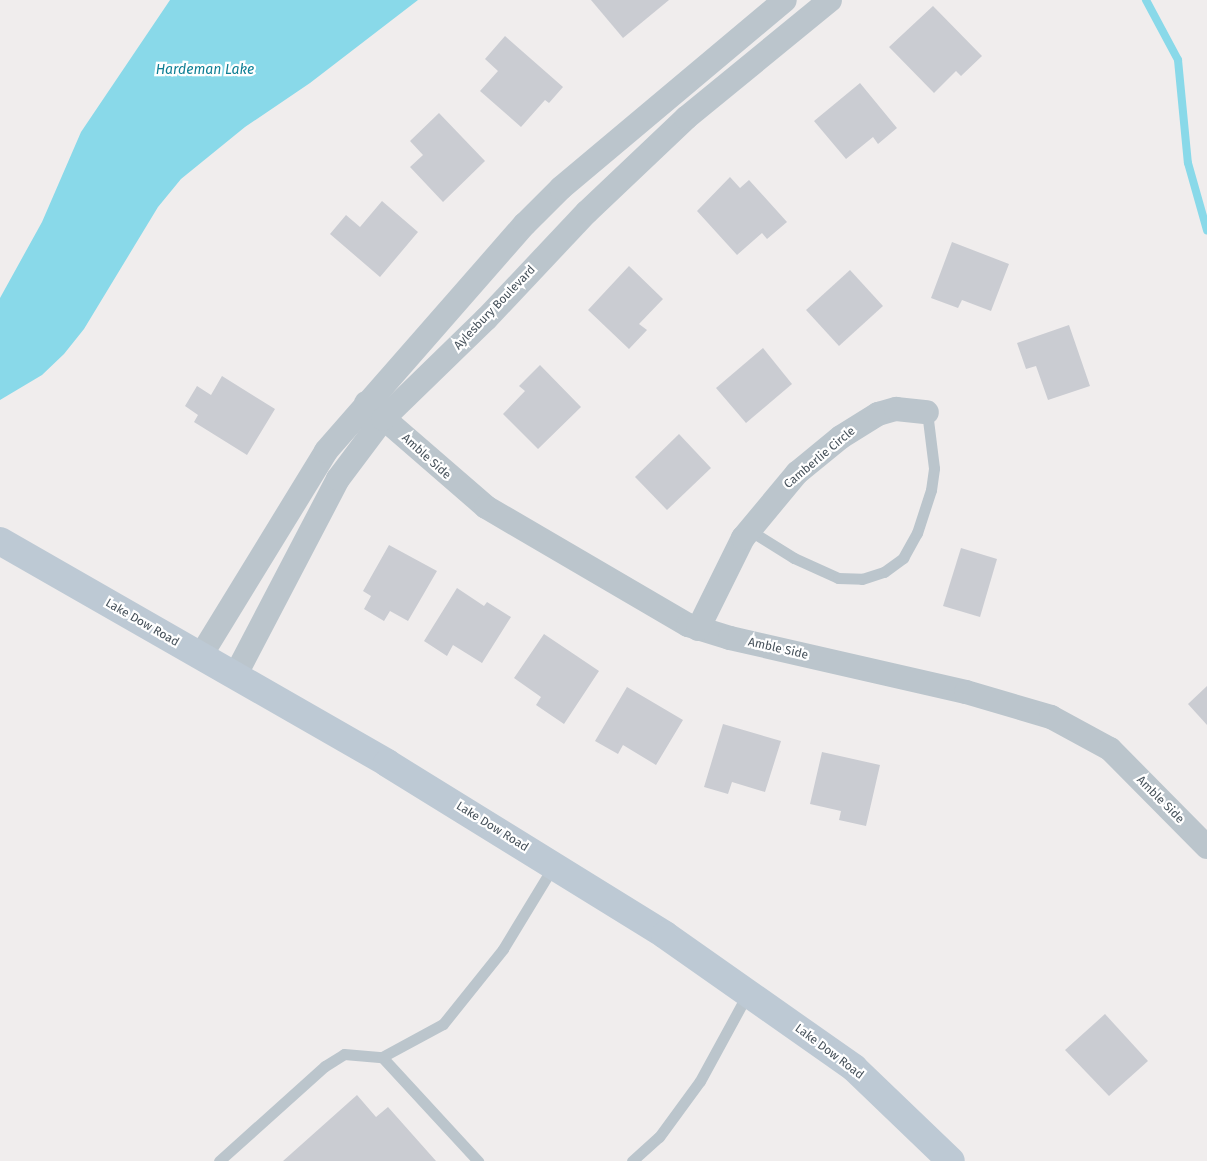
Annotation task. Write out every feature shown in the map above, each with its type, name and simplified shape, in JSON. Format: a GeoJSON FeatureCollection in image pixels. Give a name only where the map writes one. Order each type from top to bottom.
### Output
{"type":"FeatureCollection","features":[{"type":"Feature","properties":{"kind":"street"},"geometry":{"type":"LineString","coordinates":[[200,657],[306,480],[366,403],[542,206],[785,0]]}},
{"type":"Feature","properties":{"kind":"street","name":"Aylesbury Boulevard"},"geometry":{"type":"LineString","coordinates":[[235,676],[338,479],[383,419],[486,318],[587,212],[686,118],[830,0]]}},
{"type":"Feature","properties":{"kind":"street","name":"Amble Side"},"geometry":{"type":"LineString","coordinates":[[366,403],[486,507],[698,629],[966,692],[1051,717],[1110,749],[1207,847]]}},
{"type":"Feature","properties":{"kind":"street","name":"Camberlie Circle"},"geometry":{"type":"LineString","coordinates":[[698,629],[717,585],[749,530],[797,473],[854,428],[886,411],[927,412]]}},
{"type":"Feature","properties":{"kind":"street","name":"Lake Dow Road"},"geometry":{"type":"LineString","coordinates":[[0,541],[387,763],[665,935],[854,1068],[951,1161]]}},
{"type":"Feature","properties":{"kind":"lane"},"geometry":{"type":"LineString","coordinates":[[749,530],[794,558],[838,578],[862,579],[884,572],[903,558],[917,533],[931,490],[934,468],[927,412]]}},
{"type":"Feature","properties":{"kind":"lane"},"geometry":{"type":"LineString","coordinates":[[219,1161],[325,1066],[344,1054],[382,1057],[443,1024],[503,948],[554,865]]}},
{"type":"Feature","properties":{"kind":"lane"},"geometry":{"type":"LineString","coordinates":[[632,1161],[659,1137],[700,1081],[748,993]]}},
{"type":"Feature","properties":{"kind":"lane"},"geometry":{"type":"LineString","coordinates":[[382,1057],[478,1161]]}},
{"type":"Feature","properties":{"kind":"water","name":"Hardeman Lake"},"geometry":{"type":"Polygon","coordinates":[[[170,0],[418,0],[310,83],[245,127],[181,179],[158,207],[84,329],[64,354],[42,375],[0,400],[0,298],[42,222],[81,132],[170,0]]]}},
{"type":"Feature","properties":{"kind":"building"},"geometry":{"type":"Polygon","coordinates":[[[591,0],[669,0],[623,38],[591,0]]]}},
{"type":"Feature","properties":{"kind":"building"},"geometry":{"type":"Polygon","coordinates":[[[933,6],[982,56],[961,76],[956,71],[934,93],[889,47],[933,6]]]}},
{"type":"Feature","properties":{"kind":"building"},"geometry":{"type":"Polygon","coordinates":[[[505,36],[563,87],[549,103],[545,100],[521,127],[480,91],[498,71],[485,59],[505,36]]]}},
{"type":"Feature","properties":{"kind":"building"},"geometry":{"type":"Polygon","coordinates":[[[860,83],[897,128],[878,144],[873,137],[846,159],[814,121],[860,83]]]}},
{"type":"Feature","properties":{"kind":"building"},"geometry":{"type":"Polygon","coordinates":[[[439,113],[485,161],[443,202],[410,167],[423,155],[410,141],[439,113]]]}},
{"type":"Feature","properties":{"kind":"building"},"geometry":{"type":"Polygon","coordinates":[[[730,177],[740,188],[749,180],[787,222],[767,239],[762,233],[737,255],[697,211],[730,177]]]}},
{"type":"Feature","properties":{"kind":"building"},"geometry":{"type":"Polygon","coordinates":[[[382,201],[418,232],[380,277],[330,234],[346,215],[360,227],[382,201]]]}},
{"type":"Feature","properties":{"kind":"building"},"geometry":{"type":"Polygon","coordinates":[[[952,242],[1009,264],[991,311],[962,300],[958,308],[931,298],[952,242]]]}},
{"type":"Feature","properties":{"kind":"building"},"geometry":{"type":"Polygon","coordinates":[[[629,266],[663,299],[639,324],[647,330],[629,349],[588,310],[629,266]]]}},
{"type":"Feature","properties":{"kind":"building"},"geometry":{"type":"Polygon","coordinates":[[[850,270],[883,306],[839,346],[806,310],[850,270]]]}},
{"type":"Feature","properties":{"kind":"building"},"geometry":{"type":"Polygon","coordinates":[[[1069,325],[1090,386],[1048,400],[1036,366],[1026,369],[1017,343],[1069,325]]]}},
{"type":"Feature","properties":{"kind":"building"},"geometry":{"type":"Polygon","coordinates":[[[763,348],[792,384],[746,423],[716,388],[763,348]]]}},
{"type":"Feature","properties":{"kind":"building"},"geometry":{"type":"Polygon","coordinates":[[[540,365],[581,407],[538,449],[503,414],[525,391],[519,386],[540,365]]]}},
{"type":"Feature","properties":{"kind":"building"},"geometry":{"type":"Polygon","coordinates":[[[222,376],[275,409],[247,455],[194,422],[198,415],[185,406],[197,386],[211,395],[222,376]]]}},
{"type":"Feature","properties":{"kind":"building"},"geometry":{"type":"Polygon","coordinates":[[[679,434],[711,468],[667,510],[635,477],[679,434]]]}},
{"type":"Feature","properties":{"kind":"building"},"geometry":{"type":"Polygon","coordinates":[[[389,545],[437,571],[408,621],[390,611],[384,621],[364,609],[371,596],[363,591],[389,545]]]}},
{"type":"Feature","properties":{"kind":"building"},"geometry":{"type":"Polygon","coordinates":[[[961,548],[997,559],[980,617],[943,606],[961,548]]]}},
{"type":"Feature","properties":{"kind":"building"},"geometry":{"type":"Polygon","coordinates":[[[457,588],[484,606],[487,602],[511,617],[482,663],[453,645],[447,656],[424,641],[457,588]]]}},
{"type":"Feature","properties":{"kind":"building"},"geometry":{"type":"Polygon","coordinates":[[[544,634],[599,671],[564,724],[536,705],[541,697],[514,678],[544,634]]]}},
{"type":"Feature","properties":{"kind":"building"},"geometry":{"type":"Polygon","coordinates":[[[1207,686],[1207,725],[1188,704],[1207,686]]]}},
{"type":"Feature","properties":{"kind":"building"},"geometry":{"type":"Polygon","coordinates":[[[627,687],[683,720],[656,765],[623,745],[618,754],[595,741],[627,687]]]}},
{"type":"Feature","properties":{"kind":"building"},"geometry":{"type":"Polygon","coordinates":[[[723,724],[781,741],[765,792],[732,782],[728,794],[704,787],[723,724]]]}},
{"type":"Feature","properties":{"kind":"building"},"geometry":{"type":"Polygon","coordinates":[[[822,752],[880,765],[866,826],[839,820],[841,811],[810,804],[822,752]]]}},
{"type":"Feature","properties":{"kind":"building"},"geometry":{"type":"Polygon","coordinates":[[[1105,1014],[1148,1061],[1109,1096],[1065,1050],[1105,1014]]]}},
{"type":"Feature","properties":{"kind":"building"},"geometry":{"type":"Polygon","coordinates":[[[357,1095],[376,1117],[388,1107],[436,1161],[283,1161],[357,1095]]]}},
{"type":"Feature","properties":{"kind":"waterway"},"geometry":{"type":"LineString","coordinates":[[1146,0],[1178,60],[1188,163],[1207,230]]}}]}
